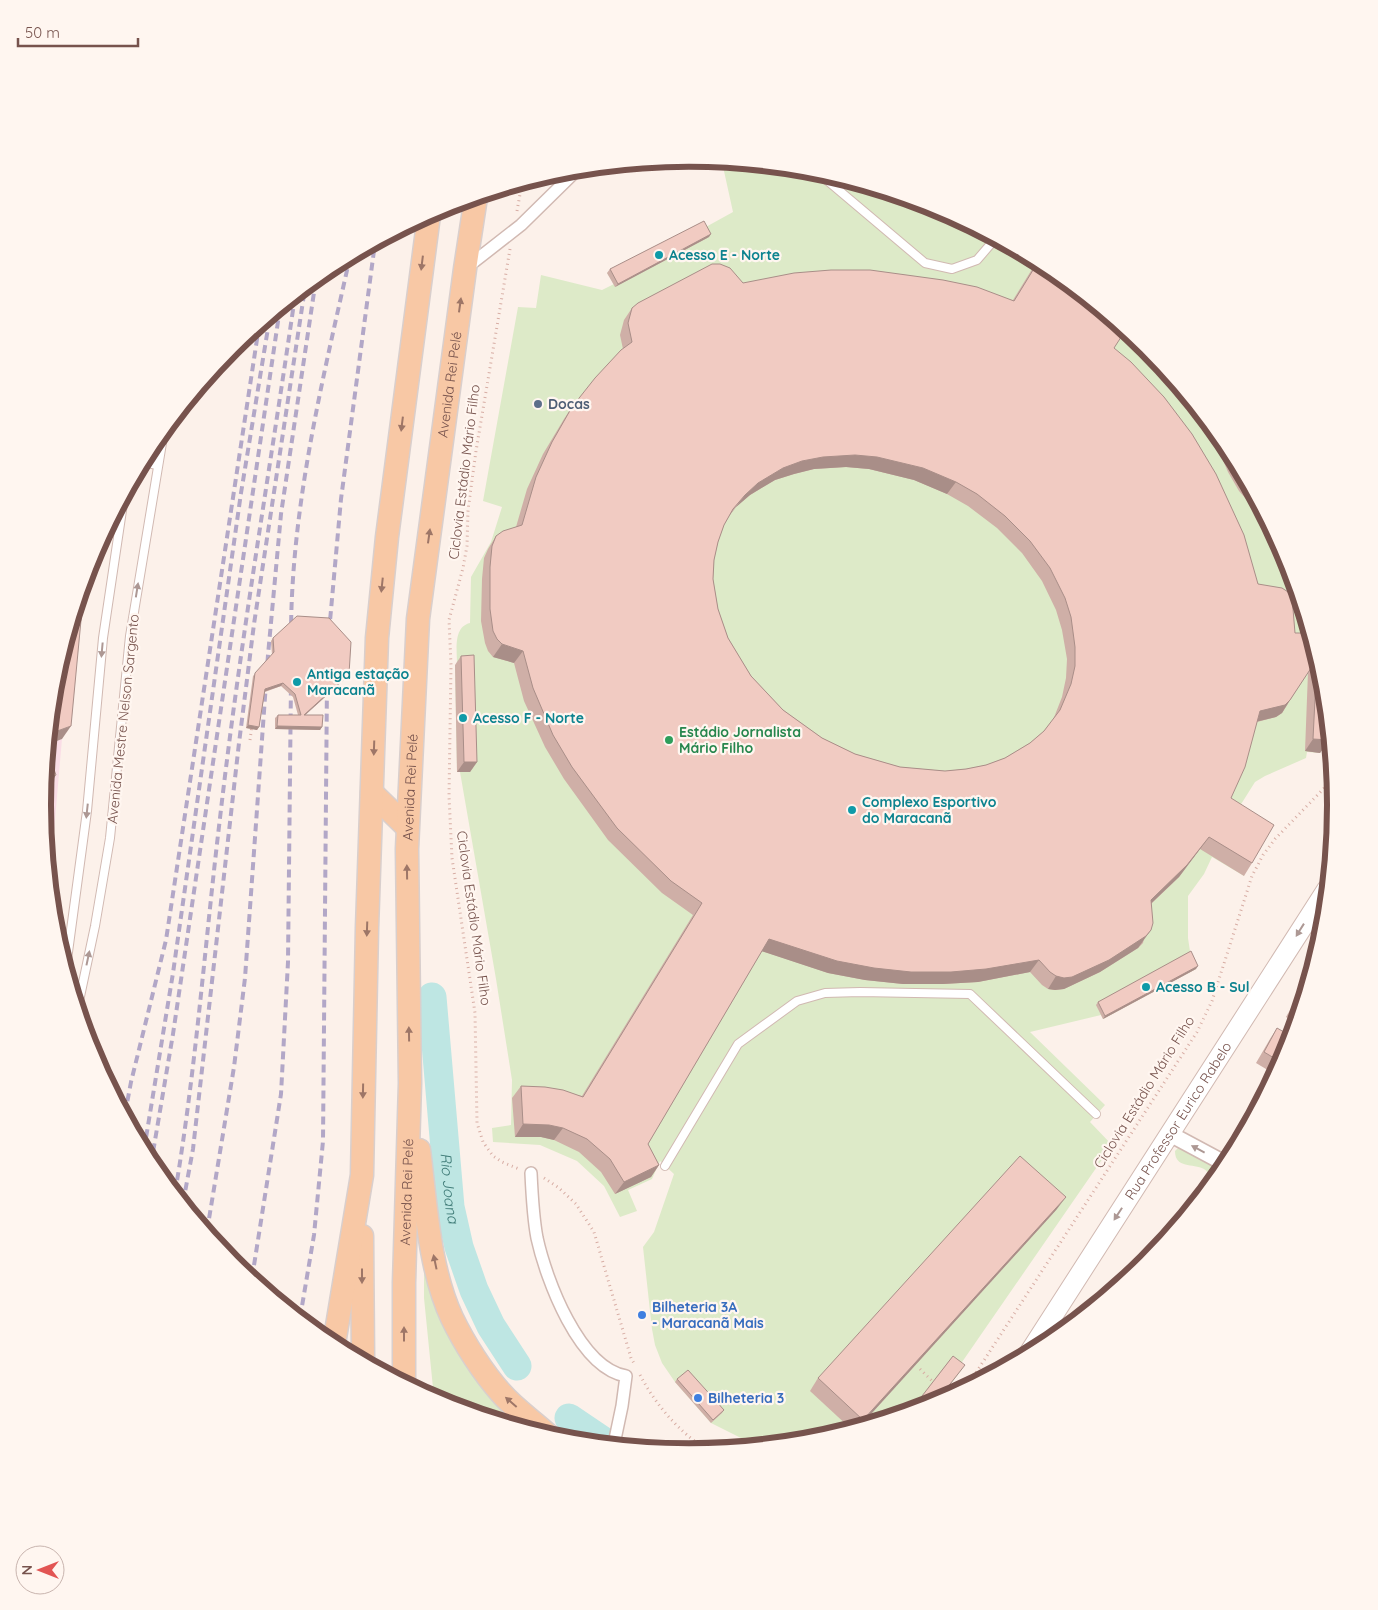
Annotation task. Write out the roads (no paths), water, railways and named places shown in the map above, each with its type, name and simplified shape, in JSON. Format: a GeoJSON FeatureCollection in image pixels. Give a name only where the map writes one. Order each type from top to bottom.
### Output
{"type":"FeatureCollection","features":[{"type":"Feature","properties":{"kind":"main road","name":"Avenida Rei Pelé"},"geometry":{"type":"LineString","coordinates":[[404,1375],[404,1283],[410,1083],[407,828],[418,619],[475,205]]}},
{"type":"Feature","properties":{"kind":"main road"},"geometry":{"type":"LineString","coordinates":[[363,1353],[362,1175],[367,928],[378,629],[387,537],[428,224]]}},
{"type":"Feature","properties":{"kind":"main road"},"geometry":{"type":"LineString","coordinates":[[372,793],[407,828]]}},
{"type":"Feature","properties":{"kind":"main road"},"geometry":{"type":"LineString","coordinates":[[410,1083],[430,1237],[439,1278],[452,1318],[473,1355],[502,1395],[535,1423]]}},
{"type":"Feature","properties":{"kind":"main road"},"geometry":{"type":"LineString","coordinates":[[335,1335],[362,1175]]}},
{"type":"Feature","properties":{"kind":"street"},"geometry":{"type":"LineString","coordinates":[[465,269],[514,231],[567,180]]}},
{"type":"Feature","properties":{"kind":"street","name":"Rua Professor Eurico Rabelo"},"geometry":{"type":"LineString","coordinates":[[1039,1338],[1319,902]]}},
{"type":"Feature","properties":{"kind":"street"},"geometry":{"type":"LineString","coordinates":[[1170,1134],[1218,1160]]}},
{"type":"Feature","properties":{"kind":"street"},"geometry":{"type":"LineString","coordinates":[[531,1173],[537,1238],[557,1299],[574,1331],[594,1358],[611,1372],[626,1376],[615,1438]]}},
{"type":"Feature","properties":{"kind":"lane"},"geometry":{"type":"LineString","coordinates":[[831,184],[925,263],[952,269],[977,260],[991,244]]}},
{"type":"Feature","properties":{"kind":"lane","name":"Avenida Mestre Nelson Sargento"},"geometry":{"type":"LineString","coordinates":[[80,995],[95,926],[110,838],[130,636],[160,449]]}},
{"type":"Feature","properties":{"kind":"lane"},"geometry":{"type":"LineString","coordinates":[[151,464],[157,465]]}},
{"type":"Feature","properties":{"kind":"lane","name":"Avenida Mestre Nelson Sargento"},"geometry":{"type":"LineString","coordinates":[[68,949],[87,811],[103,638],[121,515]]}},
{"type":"Feature","properties":{"kind":"lane"},"geometry":{"type":"LineString","coordinates":[[665,1166],[738,1044],[797,1001],[825,993],[970,994],[1096,1114]]}},
{"type":"Feature","properties":{"kind":"waterway","name":"Rio Joana"},"geometry":{"type":"LineString","coordinates":[[432,997],[450,1207],[459,1247],[474,1290],[491,1326],[517,1366]]}},
{"type":"Feature","properties":{"kind":"waterway","name":"Rio Joana"},"geometry":{"type":"LineString","coordinates":[[569,1418],[594,1435]]}},
{"type":"Feature","properties":{"kind":"railway"},"geometry":{"type":"LineString","coordinates":[[329,632],[341,499],[374,251]]}},
{"type":"Feature","properties":{"kind":"railway"},"geometry":{"type":"LineString","coordinates":[[291,636],[292,588],[302,493],[319,398],[348,267]]}},
{"type":"Feature","properties":{"kind":"railway"},"geometry":{"type":"LineString","coordinates":[[208,1223],[234,1067],[245,978],[268,655],[281,514],[314,290]]}},
{"type":"Feature","properties":{"kind":"railway"},"geometry":{"type":"LineString","coordinates":[[185,1195],[193,1149],[254,624],[304,297]]}},
{"type":"Feature","properties":{"kind":"railway"},"geometry":{"type":"LineString","coordinates":[[176,1184],[195,1053],[228,752],[294,305]]}},
{"type":"Feature","properties":{"kind":"railway"},"geometry":{"type":"LineString","coordinates":[[153,1150],[173,1034],[279,318]]}},
{"type":"Feature","properties":{"kind":"railway"},"geometry":{"type":"LineString","coordinates":[[146,1138],[173,973],[241,493],[268,327]]}},
{"type":"Feature","properties":{"kind":"railway"},"geometry":{"type":"LineString","coordinates":[[127,1105],[166,940],[257,336]]}},
{"type":"Feature","properties":{"kind":"railway"},"geometry":{"type":"LineString","coordinates":[[253,1270],[281,1094],[288,962],[291,681]]}},
{"type":"Feature","properties":{"kind":"railway"},"geometry":{"type":"LineString","coordinates":[[301,1311],[314,1235],[323,1141],[327,682]]}},
{"type":"Feature","properties":{"kind":"place","name":"Acesso E - Norte"},"geometry":{"type":"Point","coordinates":[659,255]}},
{"type":"Feature","properties":{"kind":"place","name":"Docas"},"geometry":{"type":"Point","coordinates":[538,404]}},
{"type":"Feature","properties":{"kind":"place","name":"Antiga estação Maracanã"},"geometry":{"type":"Point","coordinates":[297,682]}},
{"type":"Feature","properties":{"kind":"place","name":"Acesso F - Norte"},"geometry":{"type":"Point","coordinates":[463,718]}},
{"type":"Feature","properties":{"kind":"place","name":"Estádio Jornalista Mário Filho"},"geometry":{"type":"Point","coordinates":[669,740]}},
{"type":"Feature","properties":{"kind":"place","name":"Complexo Esportivo do Maracanã"},"geometry":{"type":"Point","coordinates":[852,810]}},
{"type":"Feature","properties":{"kind":"place","name":"Acesso B - Sul"},"geometry":{"type":"Point","coordinates":[1146,987]}},
{"type":"Feature","properties":{"kind":"place","name":"Bilheteria 3A - Maracanã Mais"},"geometry":{"type":"Point","coordinates":[642,1315]}},
{"type":"Feature","properties":{"kind":"place","name":"Bilheteria 3"},"geometry":{"type":"Point","coordinates":[698,1398]}}]}
